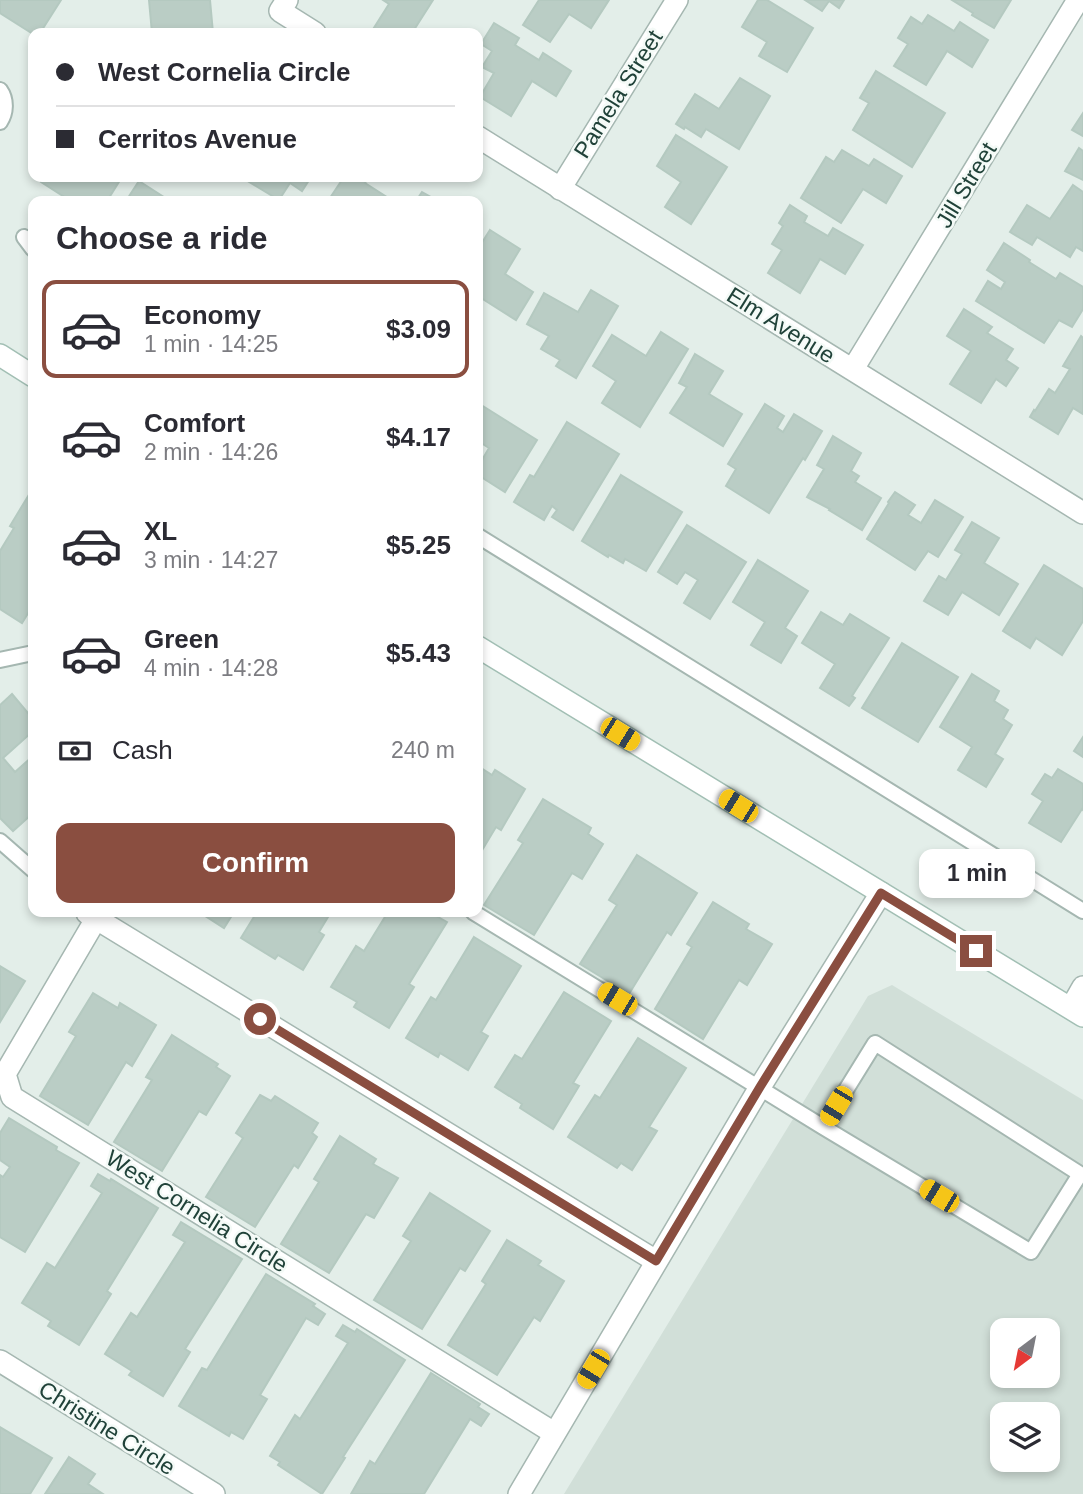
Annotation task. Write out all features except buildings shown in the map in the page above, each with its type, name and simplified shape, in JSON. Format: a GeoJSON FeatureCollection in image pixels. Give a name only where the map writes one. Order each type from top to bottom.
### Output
{"type":"FeatureCollection","features":[{"type":"Feature","properties":{"kind":"street","name":"Pamela Street"},"geometry":{"type":"LineString","coordinates":[[559,189],[677,0]]}},
{"type":"Feature","properties":{"kind":"street","name":"Jill Street"},"geometry":{"type":"LineString","coordinates":[[853,369],[1078,0]]}},
{"type":"Feature","properties":{"kind":"street"},"geometry":{"type":"LineString","coordinates":[[284,6],[309,28]]}},
{"type":"Feature","properties":{"kind":"street","name":"Elm Avenue"},"geometry":{"type":"LineString","coordinates":[[483,140],[1083,513]]}},
{"type":"Feature","properties":{"kind":"street"},"geometry":{"type":"LineString","coordinates":[[0,355],[28,373]]}},
{"type":"Feature","properties":{"kind":"street"},"geometry":{"type":"LineString","coordinates":[[483,650],[1077,1012],[1083,987]]}},
{"type":"Feature","properties":{"kind":"street"},"geometry":{"type":"LineString","coordinates":[[519,1494],[760,1087],[881,893]]}},
{"type":"Feature","properties":{"kind":"street","name":"West Cornelia Circle"},"geometry":{"type":"LineString","coordinates":[[90,917],[5,1074],[12,1097],[554,1433]]}},
{"type":"Feature","properties":{"kind":"street","name":"West Cornelia Circle"},"geometry":{"type":"LineString","coordinates":[[94,917],[656,1261]]}},
{"type":"Feature","properties":{"kind":"street","name":"Christine Circle"},"geometry":{"type":"LineString","coordinates":[[0,1361],[214,1494]]}},
{"type":"Feature","properties":{"kind":"lane"},"geometry":{"type":"LineString","coordinates":[[0,90],[4,95],[5,106],[4,117],[0,122]]}},
{"type":"Feature","properties":{"kind":"lane"},"geometry":{"type":"LineString","coordinates":[[24,237],[28,242]]}},
{"type":"Feature","properties":{"kind":"lane"},"geometry":{"type":"LineString","coordinates":[[483,539],[1083,911]]}},
{"type":"Feature","properties":{"kind":"lane"},"geometry":{"type":"LineString","coordinates":[[0,660],[28,654]]}},
{"type":"Feature","properties":{"kind":"lane"},"geometry":{"type":"LineString","coordinates":[[0,841],[28,866]]}},
{"type":"Feature","properties":{"kind":"lane"},"geometry":{"type":"LineString","coordinates":[[481,917],[823,1127],[1031,1252],[1080,1174],[875,1043],[823,1127]]}},
{"type":"Feature","properties":{"kind":"shaded area"},"geometry":{"type":"Polygon","coordinates":[[[892,985],[1083,1100],[1083,1494],[564,1494],[868,996],[892,985]]]}},
{"type":"Feature","properties":{"kind":"route"},"geometry":{"type":"LineString","coordinates":[[260,1019],[656,1261],[881,893],[976,951]]}}]}
